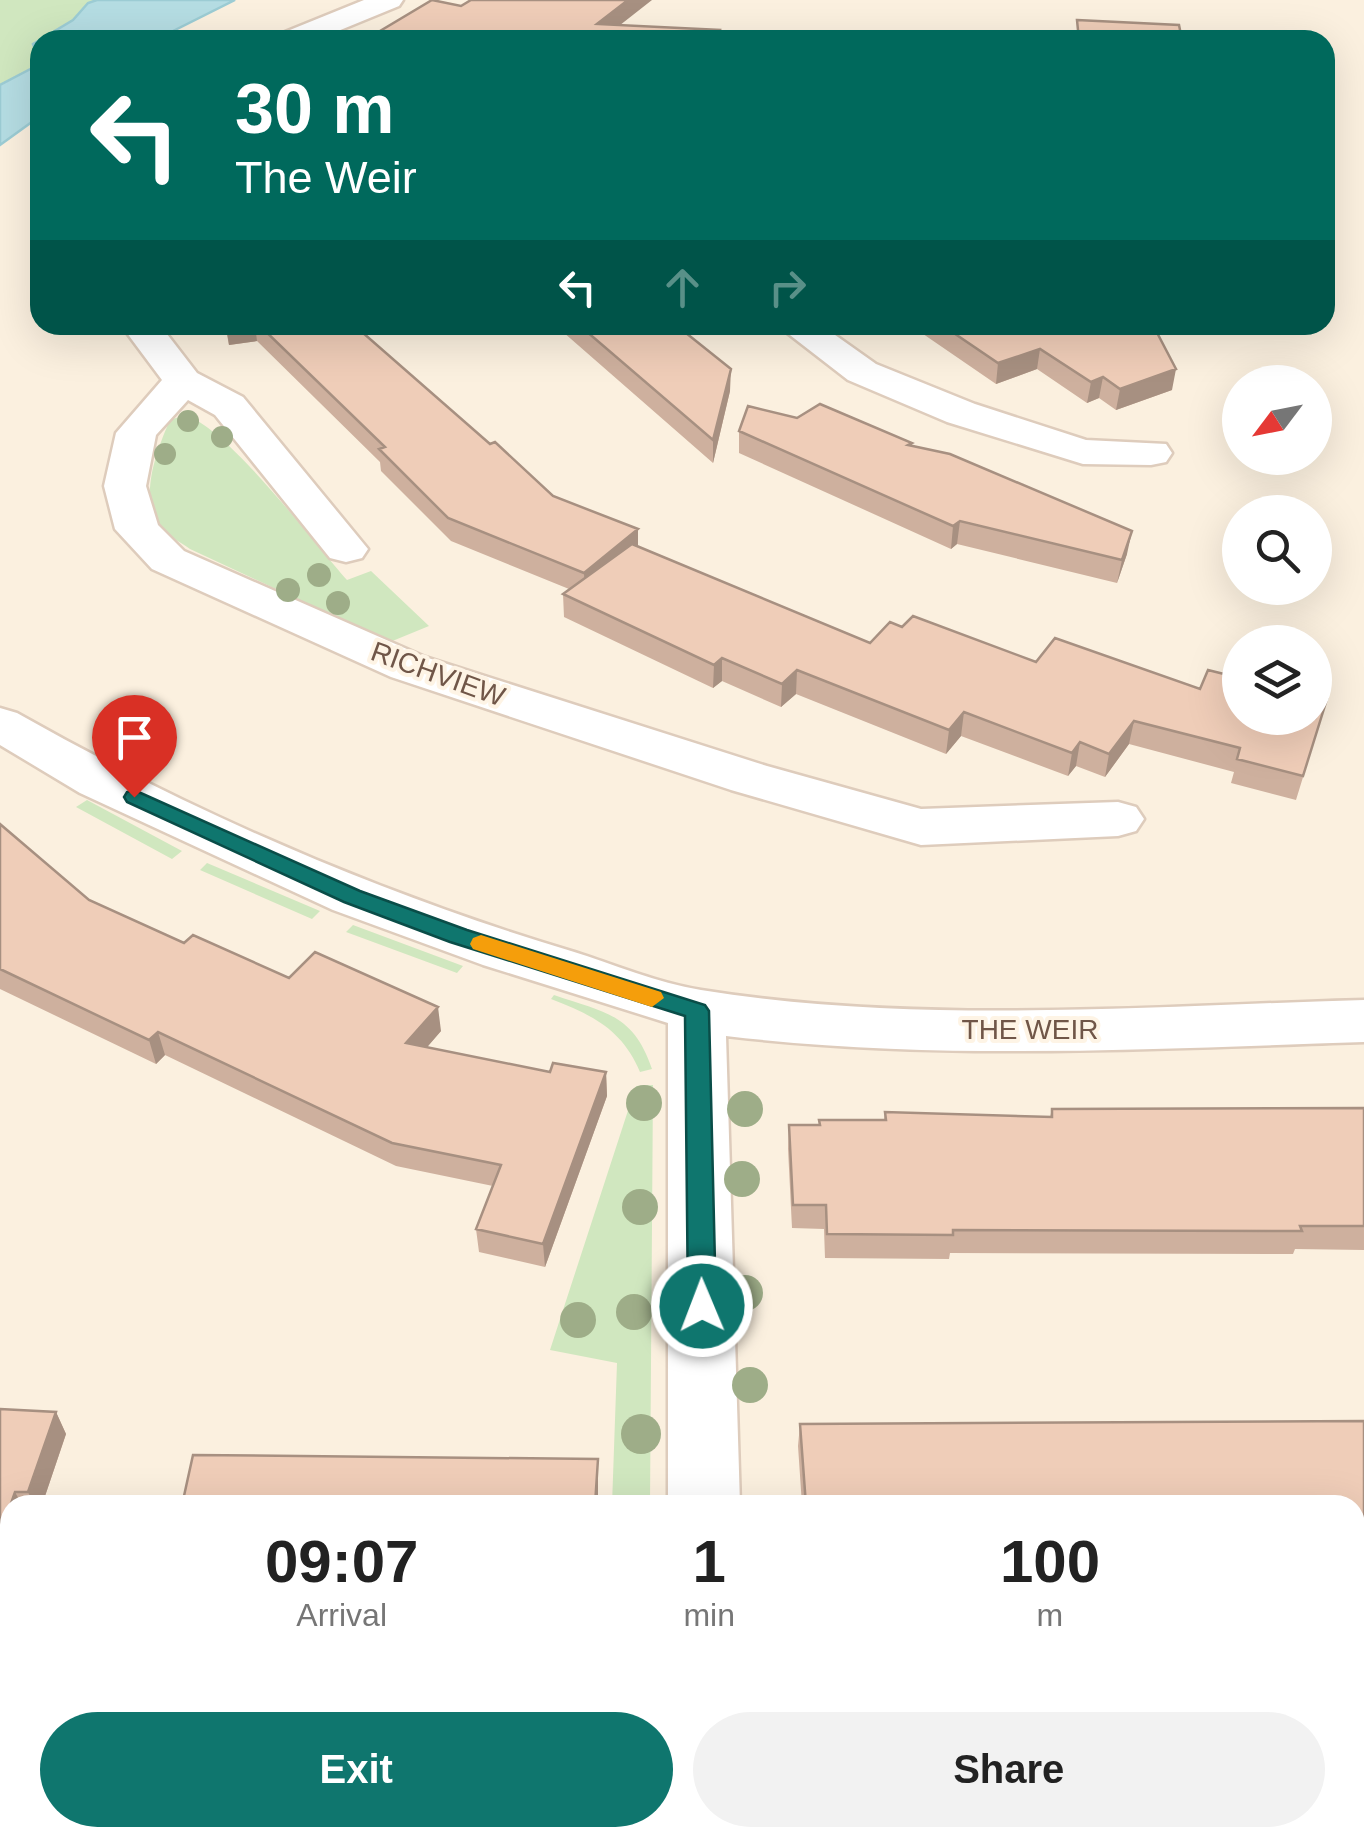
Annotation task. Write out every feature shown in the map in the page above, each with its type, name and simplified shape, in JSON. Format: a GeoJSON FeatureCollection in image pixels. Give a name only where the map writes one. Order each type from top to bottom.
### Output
{"type":"FeatureCollection","features":[{"type":"Feature","properties":{"kind":"street"},"geometry":{"type":"LineString","coordinates":[[315,30],[389,0]]}},
{"type":"Feature","properties":{"kind":"street"},"geometry":{"type":"LineString","coordinates":[[148,335],[183,381],[229,406],[346,550]]}},
{"type":"Feature","properties":{"kind":"street"},"geometry":{"type":"LineString","coordinates":[[810,335],[862,372],[961,413],[1082,452],[1151,453]]}},
{"type":"Feature","properties":{"kind":"street","name":"RICHVIEW"},"geometry":{"type":"LineString","coordinates":[[183,381],[136,432],[125,486],[138,529],[168,560],[408,667],[749,778],[917,849],[1118,819]]}},
{"type":"Feature","properties":{"kind":"street","name":"THE WEIR"},"geometry":{"type":"LineString","coordinates":[[0,724],[98,781],[352,897],[458,936],[697,1011],[808,1024],[1006,1032],[1364,1021]]}},
{"type":"Feature","properties":{"kind":"street"},"geometry":{"type":"LineString","coordinates":[[697,1011],[704,1495]]}},
{"type":"Feature","properties":{"kind":"green space"},"geometry":{"type":"Polygon","coordinates":[[[0,0],[235,0],[175,30],[30,30],[30,123],[0,145],[0,0]]]}},
{"type":"Feature","properties":{"kind":"green space"},"geometry":{"type":"Polygon","coordinates":[[[185,415],[203,424],[246,463],[347,580],[371,571],[429,626],[390,642],[190,549],[166,533],[151,506],[152,476],[170,420],[185,415]]]}},
{"type":"Feature","properties":{"kind":"green space"},"geometry":{"type":"Polygon","coordinates":[[[87,800],[182,851],[172,859],[76,807],[87,800]]]}},
{"type":"Feature","properties":{"kind":"green space"},"geometry":{"type":"Polygon","coordinates":[[[207,863],[320,911],[312,919],[200,870],[207,863]]]}},
{"type":"Feature","properties":{"kind":"green space"},"geometry":{"type":"Polygon","coordinates":[[[353,925],[463,966],[457,973],[346,932],[353,925]]]}},
{"type":"Feature","properties":{"kind":"green space"},"geometry":{"type":"Polygon","coordinates":[[[554,995],[602,1012],[626,1026],[636,1036],[652,1069],[640,1072],[615,1034],[580,1011],[551,999],[554,995]]]}},
{"type":"Feature","properties":{"kind":"green space"},"geometry":{"type":"Polygon","coordinates":[[[653,1085],[650,1495],[612,1495],[617,1363],[550,1350],[636,1086],[653,1085]]]}},
{"type":"Feature","properties":{"kind":"water"},"geometry":{"type":"Polygon","coordinates":[[[235,0],[175,30],[56,30],[73,20],[88,3],[235,0]]]}},
{"type":"Feature","properties":{"kind":"water"},"geometry":{"type":"Polygon","coordinates":[[[30,69],[30,123],[0,145],[0,85],[30,69]]]}},
{"type":"Feature","properties":{"kind":"building"},"geometry":{"type":"Polygon","coordinates":[[[432,0],[461,6],[471,0],[628,0],[597,24],[720,30],[382,30],[432,0]]]}},
{"type":"Feature","properties":{"kind":"building"},"geometry":{"type":"Polygon","coordinates":[[[1077,20],[1179,25],[1180,30],[1078,30],[1077,20]]]}},
{"type":"Feature","properties":{"kind":"building"},"geometry":{"type":"Polygon","coordinates":[[[269,335],[365,335],[490,444],[495,442],[553,496],[638,529],[584,573],[448,518],[379,449],[385,447],[269,335]]]}},
{"type":"Feature","properties":{"kind":"building"},"geometry":{"type":"Polygon","coordinates":[[[591,335],[688,335],[731,369],[713,440],[591,335]]]}},
{"type":"Feature","properties":{"kind":"building"},"geometry":{"type":"Polygon","coordinates":[[[957,335],[1158,335],[1176,369],[1120,389],[1103,377],[1091,382],[1040,349],[998,363],[957,335]]]}},
{"type":"Feature","properties":{"kind":"building"},"geometry":{"type":"Polygon","coordinates":[[[820,404],[912,443],[908,445],[950,454],[1132,531],[1122,560],[960,521],[953,526],[739,431],[748,406],[797,418],[820,404]]]}},
{"type":"Feature","properties":{"kind":"building"},"geometry":{"type":"Polygon","coordinates":[[[632,544],[870,643],[890,622],[902,627],[913,616],[1036,662],[1055,638],[1200,689],[1208,670],[1222,674],[1222,735],[1316,735],[1303,776],[1237,759],[1240,748],[1134,721],[1109,754],[1080,742],[1072,753],[964,712],[949,730],[797,670],[782,684],[722,658],[714,665],[563,594],[632,544]]]}},
{"type":"Feature","properties":{"kind":"building"},"geometry":{"type":"Polygon","coordinates":[[[0,824],[89,900],[184,943],[193,935],[289,978],[315,952],[438,1007],[406,1043],[550,1072],[553,1063],[606,1072],[543,1244],[476,1229],[501,1165],[392,1143],[158,1032],[149,1040],[0,969],[0,824]]]}},
{"type":"Feature","properties":{"kind":"building"},"geometry":{"type":"Polygon","coordinates":[[[1364,1108],[1364,1226],[1300,1226],[1302,1231],[953,1230],[953,1235],[827,1234],[826,1205],[793,1205],[789,1125],[820,1125],[819,1120],[886,1120],[885,1112],[1052,1117],[1052,1109],[1364,1108]]]}},
{"type":"Feature","properties":{"kind":"building"},"geometry":{"type":"Polygon","coordinates":[[[0,1409],[56,1412],[28,1492],[0,1495],[0,1409]]]}},
{"type":"Feature","properties":{"kind":"building"},"geometry":{"type":"Polygon","coordinates":[[[1364,1421],[1364,1495],[805,1495],[800,1424],[1364,1421]]]}},
{"type":"Feature","properties":{"kind":"building"},"geometry":{"type":"Polygon","coordinates":[[[193,1455],[598,1459],[596,1495],[184,1495],[193,1455]]]}},
{"type":"Feature","properties":{"kind":"slow traffic"},"geometry":{"type":"LineString","coordinates":[[481,944],[652,998]]}},
{"type":"Feature","properties":{"kind":"route"},"geometry":{"type":"LineString","coordinates":[[134,797],[352,897],[458,936],[697,1011],[702,1306]]}}]}
